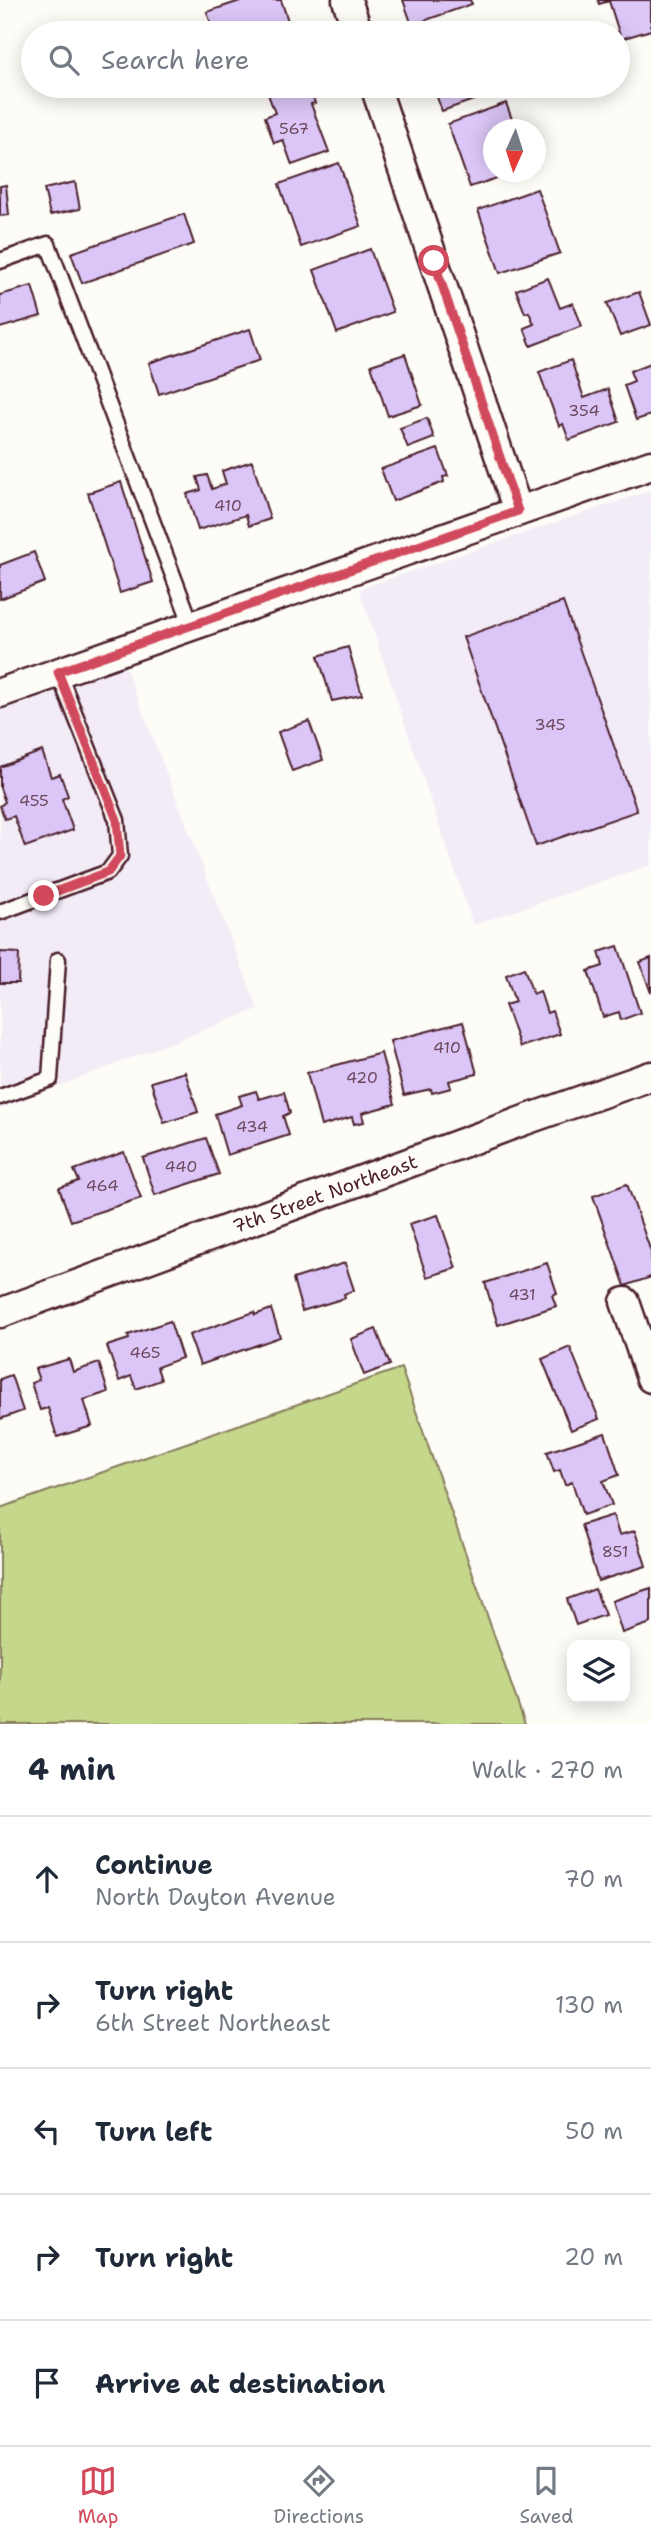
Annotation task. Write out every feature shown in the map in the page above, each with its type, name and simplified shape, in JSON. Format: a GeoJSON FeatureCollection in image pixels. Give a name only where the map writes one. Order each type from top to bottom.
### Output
{"type":"FeatureCollection","features":[{"type":"Feature","properties":{"kind":"street"},"geometry":{"type":"LineString","coordinates":[[347,0],[354,21]]}},
{"type":"Feature","properties":{"kind":"street"},"geometry":{"type":"LineString","coordinates":[[379,98],[518,511]]}},
{"type":"Feature","properties":{"kind":"street"},"geometry":{"type":"LineString","coordinates":[[0,693],[651,465]]}},
{"type":"Feature","properties":{"kind":"street","name":"7th Street Northeast"},"geometry":{"type":"LineString","coordinates":[[0,1313],[651,1076]]}},
{"type":"Feature","properties":{"kind":"street"},"geometry":{"type":"LineString","coordinates":[[625,1302],[651,1378]]}},
{"type":"Feature","properties":{"kind":"lane"},"geometry":{"type":"LineString","coordinates":[[0,261],[48,244],[192,626]]}},
{"type":"Feature","properties":{"kind":"lane"},"geometry":{"type":"LineString","coordinates":[[0,911],[108,872],[120,856],[117,820],[58,672]]}},
{"type":"Feature","properties":{"kind":"lane"},"geometry":{"type":"LineString","coordinates":[[0,1097],[50,1079],[58,960]]}},
{"type":"Feature","properties":{"kind":"shaded area"},"geometry":{"type":"Polygon","coordinates":[[[651,490],[651,865],[473,925],[359,589],[651,490]]]}},
{"type":"Feature","properties":{"kind":"shaded area"},"geometry":{"type":"Polygon","coordinates":[[[125,666],[258,1009],[0,1109],[0,711],[125,666]]]}},
{"type":"Feature","properties":{"kind":"green space"},"geometry":{"type":"Polygon","coordinates":[[[401,1368],[525,1724],[0,1724],[0,1508],[401,1368]]]}},
{"type":"Feature","properties":{"kind":"building"},"geometry":{"type":"Polygon","coordinates":[[[243,0],[281,0],[288,21],[210,21],[207,12],[243,0]]]}},
{"type":"Feature","properties":{"kind":"building"},"geometry":{"type":"Polygon","coordinates":[[[403,0],[470,0],[472,4],[423,21],[411,21],[403,0]]]}},
{"type":"Feature","properties":{"kind":"building"},"geometry":{"type":"Polygon","coordinates":[[[598,0],[651,0],[651,30],[630,36],[630,21],[615,21],[609,1],[599,4],[598,0]]]}},
{"type":"Feature","properties":{"kind":"building"},"geometry":{"type":"Polygon","coordinates":[[[269,98],[313,98],[315,103],[311,104],[329,152],[292,165],[283,140],[274,143],[265,117],[275,113],[269,98]]]}},
{"type":"Feature","properties":{"kind":"building"},"geometry":{"type":"Polygon","coordinates":[[[437,98],[479,98],[442,111],[437,98]]]}},
{"type":"Feature","properties":{"kind":"building"},"geometry":{"type":"Polygon","coordinates":[[[506,103],[512,119],[483,119],[485,182],[470,187],[448,124],[506,103]]]}},
{"type":"Feature","properties":{"kind":"building"},"geometry":{"type":"Polygon","coordinates":[[[339,163],[361,226],[301,247],[279,184],[339,163]]]}},
{"type":"Feature","properties":{"kind":"building"},"geometry":{"type":"Polygon","coordinates":[[[75,182],[80,209],[50,215],[44,189],[75,182]]]}},
{"type":"Feature","properties":{"kind":"building"},"geometry":{"type":"Polygon","coordinates":[[[6,185],[9,215],[0,216],[0,186],[6,185]]]}},
{"type":"Feature","properties":{"kind":"building"},"geometry":{"type":"Polygon","coordinates":[[[537,189],[560,253],[500,273],[478,210],[537,189]]]}},
{"type":"Feature","properties":{"kind":"building"},"geometry":{"type":"Polygon","coordinates":[[[184,214],[194,244],[82,283],[71,253],[184,214]]]}},
{"type":"Feature","properties":{"kind":"building"},"geometry":{"type":"Polygon","coordinates":[[[370,249],[393,312],[337,333],[314,270],[370,249]]]}},
{"type":"Feature","properties":{"kind":"building"},"geometry":{"type":"Polygon","coordinates":[[[548,278],[560,308],[573,303],[582,326],[531,346],[524,328],[534,324],[529,312],[525,313],[516,290],[548,278]]]}},
{"type":"Feature","properties":{"kind":"building"},"geometry":{"type":"Polygon","coordinates":[[[32,286],[41,316],[0,328],[0,295],[32,286]]]}},
{"type":"Feature","properties":{"kind":"building"},"geometry":{"type":"Polygon","coordinates":[[[639,292],[651,325],[620,336],[607,303],[639,292]]]}},
{"type":"Feature","properties":{"kind":"building"},"geometry":{"type":"Polygon","coordinates":[[[250,329],[260,360],[159,394],[149,363],[250,329]]]}},
{"type":"Feature","properties":{"kind":"building"},"geometry":{"type":"Polygon","coordinates":[[[405,354],[422,405],[388,416],[371,365],[405,354]]]}},
{"type":"Feature","properties":{"kind":"building"},"geometry":{"type":"Polygon","coordinates":[[[571,360],[584,398],[608,389],[619,422],[569,440],[563,424],[559,426],[539,372],[571,360]]]}},
{"type":"Feature","properties":{"kind":"building"},"geometry":{"type":"Polygon","coordinates":[[[651,363],[651,415],[636,420],[624,385],[634,381],[630,371],[651,363]]]}},
{"type":"Feature","properties":{"kind":"building"},"geometry":{"type":"Polygon","coordinates":[[[427,418],[434,438],[408,448],[400,428],[427,418]]]}},
{"type":"Feature","properties":{"kind":"building"},"geometry":{"type":"Polygon","coordinates":[[[438,449],[448,476],[443,477],[444,482],[393,501],[381,469],[438,449]]]}},
{"type":"Feature","properties":{"kind":"building"},"geometry":{"type":"Polygon","coordinates":[[[252,461],[270,519],[249,526],[246,515],[198,530],[187,494],[201,490],[197,477],[207,475],[212,489],[226,484],[222,471],[252,461]]]}},
{"type":"Feature","properties":{"kind":"building"},"geometry":{"type":"Polygon","coordinates":[[[121,482],[153,582],[120,593],[88,493],[121,482]]]}},
{"type":"Feature","properties":{"kind":"building"},"geometry":{"type":"Polygon","coordinates":[[[34,552],[45,582],[0,599],[0,565],[34,552]]]}},
{"type":"Feature","properties":{"kind":"building"},"geometry":{"type":"Polygon","coordinates":[[[563,602],[637,811],[536,846],[463,637],[563,602]]]}},
{"type":"Feature","properties":{"kind":"building"},"geometry":{"type":"Polygon","coordinates":[[[348,647],[362,695],[332,701],[318,656],[348,647]]]}},
{"type":"Feature","properties":{"kind":"building"},"geometry":{"type":"Polygon","coordinates":[[[309,721],[323,760],[292,771],[278,732],[309,721]]]}},
{"type":"Feature","properties":{"kind":"building"},"geometry":{"type":"Polygon","coordinates":[[[42,751],[51,777],[60,774],[68,796],[62,799],[73,830],[25,847],[14,816],[5,819],[0,806],[5,802],[0,788],[0,767],[42,751]]]}},
{"type":"Feature","properties":{"kind":"building"},"geometry":{"type":"Polygon","coordinates":[[[618,946],[640,1013],[621,1020],[619,1012],[603,1017],[588,971],[603,966],[599,952],[618,946]]]}},
{"type":"Feature","properties":{"kind":"building"},"geometry":{"type":"Polygon","coordinates":[[[0,952],[19,953],[18,983],[0,983],[0,952]]]}},
{"type":"Feature","properties":{"kind":"building"},"geometry":{"type":"Polygon","coordinates":[[[651,958],[651,993],[640,962],[651,958]]]}},
{"type":"Feature","properties":{"kind":"building"},"geometry":{"type":"Polygon","coordinates":[[[524,968],[533,994],[540,991],[547,1013],[552,1011],[560,1034],[520,1047],[505,1005],[515,1002],[506,975],[524,968]]]}},
{"type":"Feature","properties":{"kind":"building"},"geometry":{"type":"Polygon","coordinates":[[[463,1022],[477,1074],[449,1081],[451,1088],[432,1093],[431,1089],[404,1095],[390,1041],[463,1022]]]}},
{"type":"Feature","properties":{"kind":"building"},"geometry":{"type":"Polygon","coordinates":[[[381,1053],[395,1104],[362,1113],[364,1122],[354,1124],[352,1117],[321,1126],[307,1073],[381,1053]]]}},
{"type":"Feature","properties":{"kind":"building"},"geometry":{"type":"Polygon","coordinates":[[[185,1072],[198,1112],[164,1123],[151,1082],[185,1072]]]}},
{"type":"Feature","properties":{"kind":"building"},"geometry":{"type":"Polygon","coordinates":[[[256,1091],[259,1099],[284,1092],[290,1113],[283,1116],[289,1135],[227,1155],[215,1114],[242,1105],[239,1096],[256,1091]]]}},
{"type":"Feature","properties":{"kind":"building"},"geometry":{"type":"Polygon","coordinates":[[[206,1138],[219,1174],[155,1195],[143,1158],[206,1138]]]}},
{"type":"Feature","properties":{"kind":"building"},"geometry":{"type":"Polygon","coordinates":[[[124,1152],[141,1198],[71,1221],[59,1188],[79,1181],[74,1170],[124,1152]]]}},
{"type":"Feature","properties":{"kind":"building"},"geometry":{"type":"Polygon","coordinates":[[[627,1184],[651,1252],[651,1277],[625,1286],[593,1196],[627,1184]]]}},
{"type":"Feature","properties":{"kind":"building"},"geometry":{"type":"Polygon","coordinates":[[[438,1215],[456,1268],[427,1277],[409,1224],[438,1215]]]}},
{"type":"Feature","properties":{"kind":"building"},"geometry":{"type":"Polygon","coordinates":[[[345,1263],[354,1290],[344,1294],[345,1298],[302,1311],[293,1279],[345,1263]]]}},
{"type":"Feature","properties":{"kind":"building"},"geometry":{"type":"Polygon","coordinates":[[[547,1263],[557,1293],[552,1295],[556,1306],[498,1325],[485,1283],[547,1263]]]}},
{"type":"Feature","properties":{"kind":"building"},"geometry":{"type":"Polygon","coordinates":[[[271,1309],[280,1337],[200,1365],[189,1335],[254,1312],[255,1315],[271,1309]]]}},
{"type":"Feature","properties":{"kind":"building"},"geometry":{"type":"Polygon","coordinates":[[[170,1321],[182,1358],[157,1367],[161,1380],[136,1389],[131,1376],[119,1381],[107,1346],[129,1339],[128,1335],[170,1321]]]}},
{"type":"Feature","properties":{"kind":"building"},"geometry":{"type":"Polygon","coordinates":[[[376,1329],[390,1365],[364,1375],[351,1339],[376,1329]]]}},
{"type":"Feature","properties":{"kind":"building"},"geometry":{"type":"Polygon","coordinates":[[[570,1347],[599,1419],[571,1430],[542,1359],[570,1347]]]}},
{"type":"Feature","properties":{"kind":"building"},"geometry":{"type":"Polygon","coordinates":[[[69,1359],[73,1372],[99,1363],[108,1392],[84,1400],[92,1426],[57,1437],[48,1408],[40,1410],[31,1383],[39,1380],[35,1369],[69,1359]]]}},
{"type":"Feature","properties":{"kind":"building"},"geometry":{"type":"Polygon","coordinates":[[[11,1375],[23,1411],[0,1419],[0,1379],[11,1375]]]}},
{"type":"Feature","properties":{"kind":"building"},"geometry":{"type":"Polygon","coordinates":[[[605,1433],[619,1475],[603,1481],[612,1505],[583,1515],[572,1482],[565,1485],[560,1470],[554,1472],[547,1452],[605,1433]]]}},
{"type":"Feature","properties":{"kind":"building"},"geometry":{"type":"Polygon","coordinates":[[[613,1515],[619,1535],[635,1531],[646,1566],[598,1581],[581,1525],[613,1515]]]}},
{"type":"Feature","properties":{"kind":"building"},"geometry":{"type":"Polygon","coordinates":[[[651,1588],[651,1623],[622,1633],[612,1601],[651,1588]]]}},
{"type":"Feature","properties":{"kind":"building"},"geometry":{"type":"Polygon","coordinates":[[[595,1589],[605,1615],[576,1625],[567,1599],[595,1589]]]}},
{"type":"Feature","properties":{"kind":"route"},"geometry":{"type":"LineString","coordinates":[[44,896],[108,872],[120,856],[117,820],[58,672],[518,511],[434,261]]}}]}
